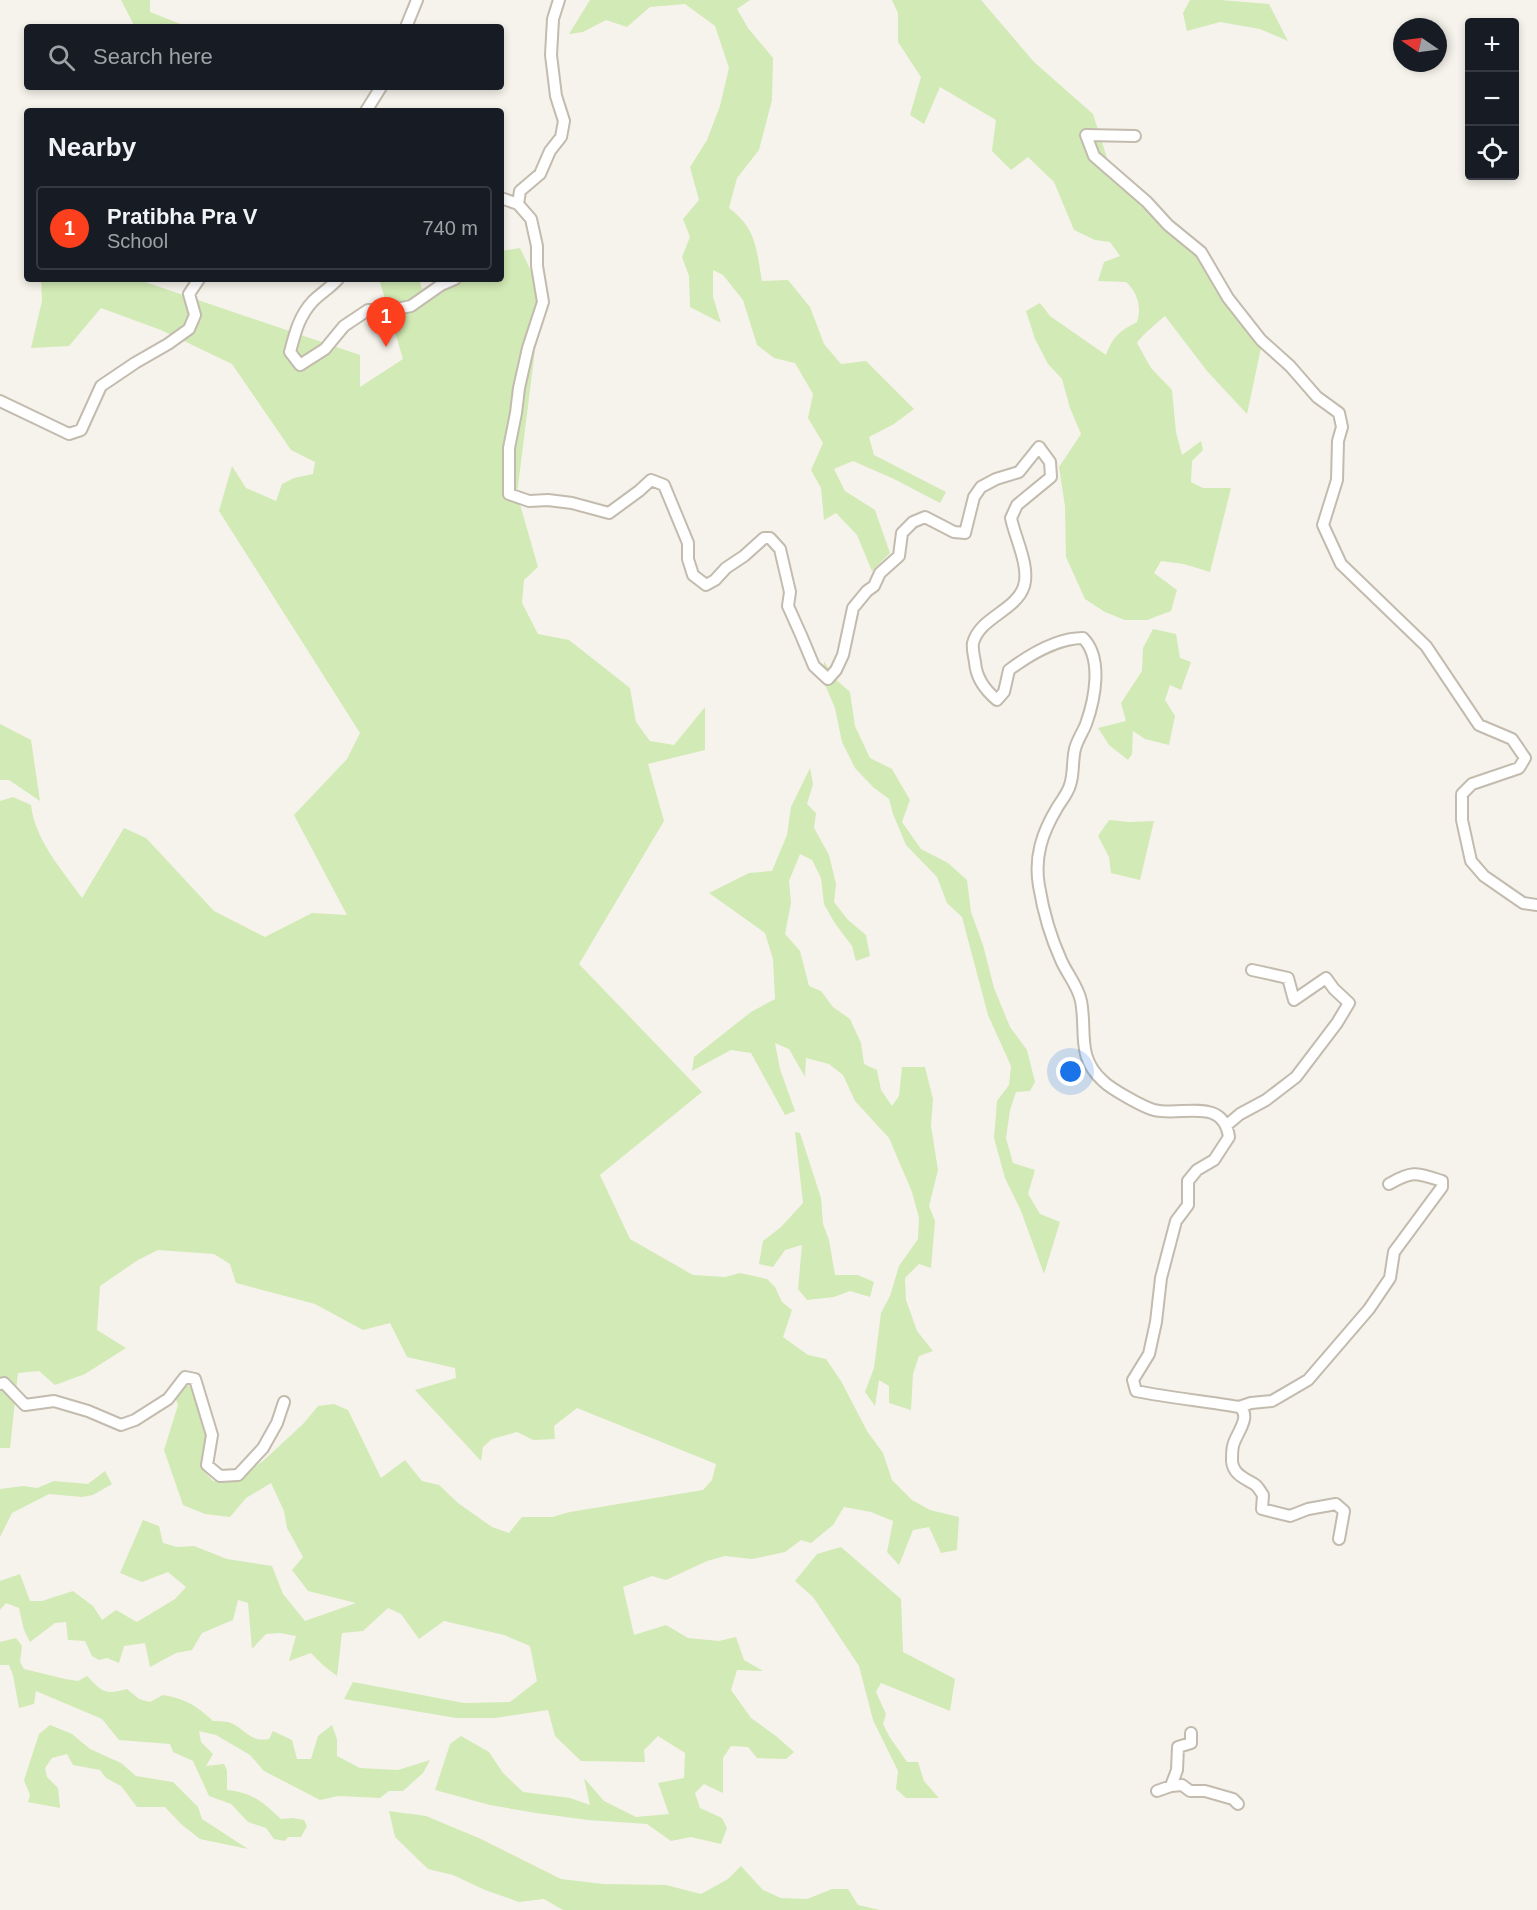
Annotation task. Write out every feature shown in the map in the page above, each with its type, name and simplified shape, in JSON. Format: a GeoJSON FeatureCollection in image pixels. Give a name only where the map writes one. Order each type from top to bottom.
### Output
{"type":"FeatureCollection","features":[{"type":"Feature","properties":{"kind":"street"},"geometry":{"type":"LineString","coordinates":[[407,24],[417,0]]}},
{"type":"Feature","properties":{"kind":"street"},"geometry":{"type":"LineString","coordinates":[[518,204],[520,191],[540,174],[550,151],[561,137],[564,121],[555,96],[551,55],[553,19],[559,0]]}},
{"type":"Feature","properties":{"kind":"street"},"geometry":{"type":"LineString","coordinates":[[368,108],[379,90]]}},
{"type":"Feature","properties":{"kind":"street"},"geometry":{"type":"LineString","coordinates":[[1135,136],[1086,135],[1094,156],[1147,202],[1168,225],[1202,252],[1228,298],[1261,340],[1290,366],[1317,397],[1339,413],[1342,427],[1338,441],[1337,480],[1323,525],[1341,564],[1426,646],[1479,726],[1512,739],[1525,758],[1519,768],[1472,784],[1462,794],[1462,820],[1471,861],[1484,876],[1523,903],[1537,905]]}},
{"type":"Feature","properties":{"kind":"street"},"geometry":{"type":"LineString","coordinates":[[504,199],[518,204],[531,219],[537,246],[537,266],[543,302],[528,348],[519,388],[509,448],[509,494],[529,501],[548,500],[572,503],[609,513],[651,480],[664,485],[688,543],[687,559],[693,575],[706,585],[764,538],[770,538],[780,549],[790,592],[788,606],[814,666],[828,679],[836,670],[843,655],[852,608],[874,585],[880,573],[899,556],[902,533],[913,522],[925,517],[954,532],[965,533],[974,497],[981,487],[996,479],[1019,472],[1039,447],[1050,462],[1051,477],[1017,505],[1011,518],[1024,562],[1024,585],[1017,599],[981,628],[973,644],[976,672],[987,692],[997,700],[1004,692],[1009,670],[1021,661],[1071,638],[1083,638],[1090,644],[1095,667],[1092,700],[1086,724],[1075,748],[1070,786],[1047,825],[1038,854],[1039,885],[1048,921],[1061,960],[1081,999],[1084,1052],[1092,1068],[1103,1082],[1142,1106],[1156,1111],[1191,1110],[1214,1113],[1227,1125],[1229,1137],[1214,1160],[1197,1170],[1188,1181],[1188,1205],[1176,1221],[1161,1278],[1156,1322],[1149,1353],[1133,1380],[1136,1391],[1239,1407],[1272,1401],[1308,1380],[1374,1301],[1389,1278],[1394,1252],[1442,1187],[1442,1181],[1416,1173],[1402,1176],[1389,1185]]}},
{"type":"Feature","properties":{"kind":"street"},"geometry":{"type":"LineString","coordinates":[[0,401],[69,434],[81,430],[101,386],[189,329],[195,315],[189,294],[197,282]]}},
{"type":"Feature","properties":{"kind":"street"},"geometry":{"type":"LineString","coordinates":[[335,282],[313,301],[298,320],[290,352],[300,365],[325,349],[344,326],[368,310],[392,310],[411,306],[448,282]]}},
{"type":"Feature","properties":{"kind":"street"},"geometry":{"type":"LineString","coordinates":[[1227,1125],[1296,1077],[1337,1023],[1349,1003],[1326,978],[1294,1000],[1288,978],[1252,970]]}},
{"type":"Feature","properties":{"kind":"street"},"geometry":{"type":"LineString","coordinates":[[0,1384],[4,1383],[25,1405],[54,1401],[88,1411],[121,1425],[135,1420],[168,1398],[185,1377],[195,1379],[212,1435],[207,1465],[220,1476],[238,1475],[263,1448],[277,1423],[284,1402]]}},
{"type":"Feature","properties":{"kind":"street"},"geometry":{"type":"LineString","coordinates":[[1239,1407],[1244,1412],[1242,1428],[1233,1445],[1232,1464],[1242,1479],[1256,1485],[1263,1495],[1262,1509],[1290,1516],[1308,1509],[1336,1504],[1344,1511],[1340,1539]]}},
{"type":"Feature","properties":{"kind":"street"},"geometry":{"type":"LineString","coordinates":[[1171,1785],[1177,1770],[1178,1748],[1191,1743],[1191,1733]]}},
{"type":"Feature","properties":{"kind":"street"},"geometry":{"type":"LineString","coordinates":[[1157,1791],[1171,1785],[1182,1785],[1190,1791],[1204,1791],[1233,1799],[1238,1804]]}},
{"type":"Feature","properties":{"kind":"green space"},"geometry":{"type":"Polygon","coordinates":[[[121,0],[150,0],[150,12],[180,24],[133,24],[121,0]]]}},
{"type":"Feature","properties":{"kind":"green space"},"geometry":{"type":"Polygon","coordinates":[[[590,0],[750,0],[737,9],[748,28],[773,58],[772,100],[759,150],[737,178],[729,208],[745,224],[754,240],[762,281],[788,280],[810,307],[824,344],[841,364],[866,361],[914,409],[894,424],[869,437],[874,455],[946,492],[940,503],[853,461],[834,469],[845,491],[875,510],[890,553],[872,571],[857,535],[836,513],[824,520],[821,488],[811,470],[823,443],[808,418],[813,394],[795,363],[774,358],[757,345],[743,300],[723,275],[713,270],[713,297],[721,323],[690,307],[689,276],[682,257],[690,237],[683,219],[699,200],[690,167],[707,140],[720,106],[729,68],[715,26],[685,4],[650,7],[627,27],[606,20],[583,32],[569,34],[590,0]]]}},
{"type":"Feature","properties":{"kind":"green space"},"geometry":{"type":"Polygon","coordinates":[[[892,0],[981,0],[1034,62],[1093,114],[1114,180],[1165,229],[1198,256],[1222,299],[1261,348],[1247,414],[1207,371],[1165,316],[1137,343],[1151,368],[1172,390],[1176,432],[1182,455],[1201,441],[1203,450],[1192,461],[1191,482],[1203,488],[1231,488],[1210,572],[1184,564],[1161,561],[1154,573],[1177,590],[1171,611],[1147,620],[1125,620],[1105,612],[1085,599],[1066,557],[1065,506],[1059,467],[1081,434],[1070,408],[1062,379],[1048,364],[1035,339],[1026,311],[1040,303],[1050,316],[1106,355],[1114,339],[1137,322],[1139,310],[1138,300],[1126,282],[1098,281],[1104,262],[1120,256],[1110,242],[1095,240],[1074,230],[1054,182],[1028,157],[1011,170],[992,151],[996,120],[940,87],[924,124],[910,115],[921,77],[898,42],[898,13],[892,0]]]}},
{"type":"Feature","properties":{"kind":"green space"},"geometry":{"type":"Polygon","coordinates":[[[1190,0],[1269,4],[1288,41],[1260,29],[1220,22],[1187,31],[1183,13],[1190,0]]]}},
{"type":"Feature","properties":{"kind":"green space"},"geometry":{"type":"Polygon","coordinates":[[[520,248],[542,294],[517,494],[538,567],[524,580],[522,603],[538,634],[569,640],[630,688],[636,722],[650,741],[674,745],[705,707],[705,750],[648,764],[664,821],[579,964],[702,1092],[600,1175],[630,1239],[693,1275],[725,1277],[740,1273],[767,1279],[775,1287],[782,1302],[792,1310],[783,1337],[808,1355],[826,1359],[841,1381],[867,1431],[883,1453],[892,1480],[912,1500],[930,1510],[959,1517],[957,1550],[941,1553],[929,1527],[913,1530],[899,1565],[887,1552],[893,1521],[871,1512],[844,1507],[833,1525],[811,1543],[801,1540],[785,1552],[752,1559],[725,1556],[707,1561],[666,1580],[652,1576],[623,1587],[634,1635],[666,1625],[688,1638],[719,1641],[736,1637],[744,1660],[763,1671],[737,1670],[731,1690],[751,1718],[794,1752],[786,1759],[757,1758],[748,1747],[731,1746],[723,1758],[723,1793],[704,1784],[695,1793],[700,1808],[722,1818],[727,1828],[721,1844],[691,1837],[671,1841],[647,1824],[588,1820],[536,1813],[490,1805],[435,1790],[450,1744],[461,1736],[489,1752],[503,1773],[523,1792],[570,1798],[590,1805],[584,1778],[604,1801],[636,1817],[669,1814],[658,1783],[684,1778],[685,1753],[658,1736],[644,1750],[645,1762],[581,1761],[555,1736],[548,1710],[495,1718],[456,1718],[344,1699],[353,1682],[464,1703],[510,1702],[537,1681],[530,1646],[504,1635],[444,1621],[419,1639],[401,1614],[388,1608],[363,1631],[342,1633],[337,1676],[311,1653],[289,1661],[296,1636],[280,1633],[266,1634],[252,1649],[248,1603],[238,1600],[233,1620],[202,1633],[192,1650],[176,1653],[150,1667],[145,1643],[124,1646],[119,1663],[107,1658],[99,1660],[92,1656],[85,1641],[68,1640],[66,1622],[55,1623],[30,1642],[24,1630],[19,1608],[6,1603],[0,1610],[0,1581],[20,1574],[30,1601],[42,1601],[73,1591],[93,1606],[102,1620],[116,1610],[137,1622],[175,1599],[186,1587],[168,1572],[142,1582],[120,1573],[143,1520],[159,1526],[163,1543],[177,1547],[194,1546],[227,1559],[272,1566],[283,1594],[305,1621],[356,1603],[308,1591],[292,1570],[303,1557],[287,1528],[284,1511],[271,1483],[246,1498],[230,1517],[205,1514],[183,1505],[164,1450],[178,1405],[175,1397],[184,1385],[192,1386],[206,1435],[202,1455],[203,1470],[213,1481],[237,1479],[263,1461],[303,1424],[318,1406],[334,1404],[348,1410],[381,1478],[405,1460],[422,1481],[439,1485],[458,1503],[492,1527],[509,1533],[522,1517],[552,1517],[703,1490],[712,1480],[716,1464],[577,1408],[554,1426],[555,1439],[533,1440],[517,1432],[492,1439],[483,1447],[481,1461],[415,1390],[456,1378],[455,1368],[407,1357],[390,1323],[363,1330],[315,1304],[236,1283],[230,1264],[214,1254],[158,1250],[138,1260],[100,1286],[97,1330],[126,1348],[85,1374],[55,1385],[39,1371],[18,1373],[10,1448],[0,1448],[0,801],[13,797],[31,805],[44,842],[82,898],[124,828],[146,838],[214,911],[265,937],[312,913],[347,915],[294,815],[347,759],[360,733],[219,511],[232,466],[246,488],[276,501],[282,484],[294,478],[313,474],[315,462],[291,450],[232,364],[161,330],[101,308],[69,346],[31,348],[42,301],[41,282],[145,282],[360,355],[360,387],[403,359],[380,282],[420,282],[422,289],[435,282],[504,282],[504,251],[520,248]]]}},
{"type":"Feature","properties":{"kind":"green space"},"geometry":{"type":"Polygon","coordinates":[[[1153,629],[1176,634],[1180,658],[1191,662],[1181,690],[1170,685],[1165,700],[1175,716],[1169,745],[1145,739],[1133,731],[1132,754],[1128,760],[1109,745],[1098,728],[1126,721],[1121,703],[1142,671],[1143,648],[1153,629]]]}},
{"type":"Feature","properties":{"kind":"green space"},"geometry":{"type":"Polygon","coordinates":[[[824,661],[833,677],[850,692],[855,726],[870,758],[892,769],[910,800],[902,822],[921,849],[948,863],[967,880],[971,912],[983,945],[994,988],[1010,1027],[1027,1050],[1035,1082],[1030,1091],[1016,1092],[1010,1110],[1006,1138],[1013,1163],[1035,1170],[1028,1194],[1040,1214],[1060,1222],[1044,1274],[1021,1211],[1005,1178],[994,1138],[997,1101],[1009,1085],[1011,1066],[988,1015],[962,917],[947,903],[937,877],[906,845],[889,799],[873,787],[855,768],[842,742],[835,708],[823,680],[824,661]]]}},
{"type":"Feature","properties":{"kind":"green space"},"geometry":{"type":"Polygon","coordinates":[[[0,724],[31,740],[40,801],[9,780],[0,780],[0,724]]]}},
{"type":"Feature","properties":{"kind":"green space"},"geometry":{"type":"Polygon","coordinates":[[[810,768],[813,784],[807,804],[816,813],[814,828],[829,855],[836,884],[834,902],[848,920],[866,935],[870,956],[856,961],[852,946],[824,904],[821,878],[812,860],[800,854],[789,881],[791,903],[785,934],[800,951],[809,986],[821,991],[833,1007],[850,1019],[861,1043],[864,1064],[877,1070],[881,1090],[892,1106],[899,1096],[902,1067],[925,1067],[933,1099],[931,1126],[938,1170],[929,1206],[935,1221],[931,1268],[919,1264],[905,1278],[906,1300],[917,1331],[933,1351],[919,1356],[913,1374],[911,1410],[889,1403],[889,1386],[879,1380],[875,1406],[865,1392],[874,1368],[881,1313],[890,1296],[899,1266],[918,1239],[919,1218],[912,1192],[889,1138],[855,1101],[843,1075],[829,1064],[806,1058],[805,1077],[789,1049],[775,1043],[780,1069],[795,1111],[785,1115],[751,1053],[731,1050],[692,1071],[694,1057],[751,1012],[775,999],[773,959],[765,933],[709,893],[749,873],[772,871],[787,835],[791,807],[810,768]]]}},
{"type":"Feature","properties":{"kind":"green space"},"geometry":{"type":"Polygon","coordinates":[[[1109,820],[1154,821],[1140,880],[1111,873],[1109,857],[1098,836],[1109,820]]]}},
{"type":"Feature","properties":{"kind":"green space"},"geometry":{"type":"Polygon","coordinates":[[[795,1132],[800,1133],[821,1198],[823,1224],[829,1240],[835,1275],[858,1275],[874,1282],[870,1297],[850,1291],[834,1297],[807,1300],[798,1289],[802,1245],[785,1250],[773,1267],[759,1264],[763,1241],[781,1227],[803,1203],[795,1132]]]}},
{"type":"Feature","properties":{"kind":"green space"},"geometry":{"type":"Polygon","coordinates":[[[105,1471],[112,1484],[93,1495],[82,1497],[49,1494],[12,1513],[0,1537],[0,1489],[23,1486],[37,1488],[54,1481],[88,1484],[105,1471]]]}},
{"type":"Feature","properties":{"kind":"green space"},"geometry":{"type":"Polygon","coordinates":[[[841,1547],[901,1599],[903,1652],[955,1679],[950,1711],[881,1683],[876,1692],[886,1714],[883,1724],[889,1736],[907,1762],[918,1762],[924,1781],[939,1798],[906,1798],[896,1789],[898,1771],[873,1720],[859,1666],[813,1597],[795,1581],[817,1554],[841,1547]]]}},
{"type":"Feature","properties":{"kind":"green space"},"geometry":{"type":"Polygon","coordinates":[[[16,1638],[22,1646],[20,1662],[24,1669],[78,1681],[87,1676],[104,1691],[114,1692],[127,1689],[139,1699],[150,1702],[163,1695],[178,1698],[196,1707],[213,1721],[233,1724],[256,1739],[269,1739],[273,1731],[292,1740],[297,1759],[311,1759],[318,1736],[332,1725],[337,1739],[337,1756],[360,1768],[398,1770],[430,1760],[423,1773],[403,1791],[389,1791],[380,1798],[338,1796],[320,1800],[264,1771],[250,1755],[216,1735],[199,1731],[201,1742],[213,1754],[206,1766],[224,1764],[227,1770],[227,1790],[244,1793],[257,1799],[281,1819],[304,1820],[307,1826],[301,1837],[288,1837],[285,1841],[274,1839],[266,1828],[248,1822],[231,1804],[209,1796],[193,1761],[173,1752],[170,1744],[119,1740],[102,1719],[36,1691],[34,1704],[19,1708],[9,1665],[0,1665],[0,1642],[16,1638]]]}},
{"type":"Feature","properties":{"kind":"green space"},"geometry":{"type":"Polygon","coordinates":[[[50,1725],[72,1734],[90,1749],[121,1763],[136,1776],[173,1782],[198,1807],[202,1819],[248,1849],[200,1839],[165,1807],[137,1807],[121,1786],[106,1778],[100,1770],[73,1765],[67,1754],[52,1758],[45,1768],[47,1777],[58,1788],[60,1808],[28,1802],[30,1795],[24,1780],[39,1734],[50,1725]]]}},
{"type":"Feature","properties":{"kind":"green space"},"geometry":{"type":"Polygon","coordinates":[[[389,1811],[426,1816],[481,1839],[561,1879],[603,1884],[666,1885],[701,1894],[728,1879],[741,1866],[763,1890],[781,1898],[807,1899],[832,1889],[848,1889],[858,1905],[880,1910],[563,1910],[544,1899],[519,1902],[453,1875],[428,1869],[395,1837],[389,1811]]]}},
{"type":"Feature","properties":{"kind":"place","name":"Pratibha Pra V"},"geometry":{"type":"Point","coordinates":[386,347]}}]}
